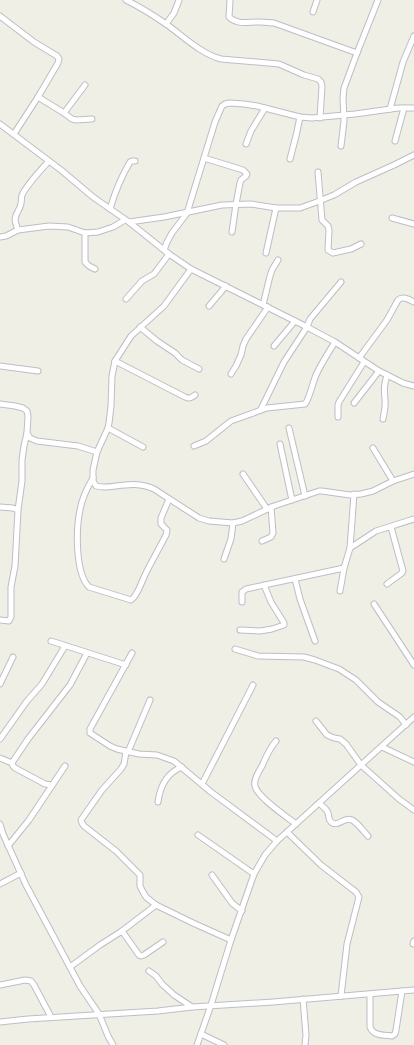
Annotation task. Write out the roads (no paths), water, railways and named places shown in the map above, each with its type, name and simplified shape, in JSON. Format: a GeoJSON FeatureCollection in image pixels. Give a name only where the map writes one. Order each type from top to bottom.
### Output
{"type":"FeatureCollection","features":[{"type":"Feature","properties":{"kind":"street"},"geometry":{"type":"LineString","coordinates":[[166,24],[174,13],[179,0]]}},
{"type":"Feature","properties":{"kind":"street"},"geometry":{"type":"LineString","coordinates":[[230,0],[229,17],[235,21],[274,23],[357,53]]}},
{"type":"Feature","properties":{"kind":"street"},"geometry":{"type":"LineString","coordinates":[[313,12],[317,0]]}},
{"type":"Feature","properties":{"kind":"street"},"geometry":{"type":"LineString","coordinates":[[341,146],[344,121],[344,88],[378,0]]}},
{"type":"Feature","properties":{"kind":"street"},"geometry":{"type":"LineString","coordinates":[[129,1],[216,58],[279,64],[304,75],[318,79],[322,86],[320,118]]}},
{"type":"Feature","properties":{"kind":"street"},"geometry":{"type":"LineString","coordinates":[[0,16],[34,42],[57,56],[59,59],[38,97],[14,134]]}},
{"type":"Feature","properties":{"kind":"street"},"geometry":{"type":"LineString","coordinates":[[390,109],[404,62],[414,36]]}},
{"type":"Feature","properties":{"kind":"street"},"geometry":{"type":"LineString","coordinates":[[64,113],[85,85]]}},
{"type":"Feature","properties":{"kind":"street"},"geometry":{"type":"LineString","coordinates":[[38,97],[74,120],[92,119]]}},
{"type":"Feature","properties":{"kind":"street"},"geometry":{"type":"LineString","coordinates":[[164,250],[172,233],[187,212],[215,122],[222,106],[225,104],[237,103],[257,106],[300,117],[320,118],[390,109],[414,108]]}},
{"type":"Feature","properties":{"kind":"street"},"geometry":{"type":"LineString","coordinates":[[246,144],[251,131],[265,108]]}},
{"type":"Feature","properties":{"kind":"street"},"geometry":{"type":"LineString","coordinates":[[395,141],[404,108]]}},
{"type":"Feature","properties":{"kind":"street"},"geometry":{"type":"LineString","coordinates":[[290,159],[300,117]]}},
{"type":"Feature","properties":{"kind":"street"},"geometry":{"type":"LineString","coordinates":[[0,124],[93,197],[121,216],[169,254],[191,269],[335,342],[379,372],[403,383],[414,386]]}},
{"type":"Feature","properties":{"kind":"street"},"geometry":{"type":"LineString","coordinates":[[0,237],[6,236],[18,230],[48,226],[62,226],[85,232],[98,232],[127,221],[164,217],[222,205],[251,204],[276,208],[300,208],[334,195],[348,186],[414,155]]}},
{"type":"Feature","properties":{"kind":"street"},"geometry":{"type":"LineString","coordinates":[[204,158],[246,172],[247,174],[240,183],[232,232]]}},
{"type":"Feature","properties":{"kind":"street"},"geometry":{"type":"LineString","coordinates":[[18,230],[15,218],[16,213],[21,206],[23,194],[35,176],[49,161]]}},
{"type":"Feature","properties":{"kind":"street"},"geometry":{"type":"LineString","coordinates":[[110,208],[117,186],[130,162],[135,161]]}},
{"type":"Feature","properties":{"kind":"street"},"geometry":{"type":"LineString","coordinates":[[318,172],[322,220],[328,226],[329,230],[328,250],[333,253],[351,249],[361,244]]}},
{"type":"Feature","properties":{"kind":"street"},"geometry":{"type":"LineString","coordinates":[[266,253],[276,208]]}},
{"type":"Feature","properties":{"kind":"street"},"geometry":{"type":"LineString","coordinates":[[118,224],[121,216]]}},
{"type":"Feature","properties":{"kind":"street"},"geometry":{"type":"LineString","coordinates":[[392,218],[414,224]]}},
{"type":"Feature","properties":{"kind":"street"},"geometry":{"type":"LineString","coordinates":[[85,232],[85,262],[95,269]]}},
{"type":"Feature","properties":{"kind":"street"},"geometry":{"type":"LineString","coordinates":[[126,299],[142,281],[154,274],[169,254]]}},
{"type":"Feature","properties":{"kind":"street"},"geometry":{"type":"LineString","coordinates":[[231,374],[241,355],[246,339],[266,306],[270,276],[278,260]]}},
{"type":"Feature","properties":{"kind":"street"},"geometry":{"type":"LineString","coordinates":[[191,269],[168,302],[131,336],[114,361],[108,428],[97,452],[93,470],[93,478],[96,486],[106,487],[139,484],[147,486],[154,488],[199,518],[209,521],[233,523],[269,508],[322,491],[361,494],[373,491],[393,481],[414,474]]}},
{"type":"Feature","properties":{"kind":"street"},"geometry":{"type":"LineString","coordinates":[[261,410],[284,362],[307,327],[310,319],[341,282]]}},
{"type":"Feature","properties":{"kind":"street"},"geometry":{"type":"LineString","coordinates":[[209,306],[226,286]]}},
{"type":"Feature","properties":{"kind":"street"},"geometry":{"type":"LineString","coordinates":[[358,358],[387,320],[398,300],[405,298],[414,302]]}},
{"type":"Feature","properties":{"kind":"street"},"geometry":{"type":"LineString","coordinates":[[274,346],[295,321]]}},
{"type":"Feature","properties":{"kind":"street"},"geometry":{"type":"LineString","coordinates":[[140,327],[182,360],[199,369]]}},
{"type":"Feature","properties":{"kind":"street"},"geometry":{"type":"LineString","coordinates":[[194,446],[206,441],[232,421],[261,410],[305,404],[308,400],[309,392],[319,369],[335,342]]}},
{"type":"Feature","properties":{"kind":"street"},"geometry":{"type":"LineString","coordinates":[[114,361],[185,397],[191,398],[195,395]]}},
{"type":"Feature","properties":{"kind":"street"},"geometry":{"type":"LineString","coordinates":[[338,417],[339,402],[364,362]]}},
{"type":"Feature","properties":{"kind":"street"},"geometry":{"type":"LineString","coordinates":[[0,366],[38,371]]}},
{"type":"Feature","properties":{"kind":"street"},"geometry":{"type":"LineString","coordinates":[[354,403],[379,372]]}},
{"type":"Feature","properties":{"kind":"street"},"geometry":{"type":"LineString","coordinates":[[383,419],[385,408],[384,393],[387,375]]}},
{"type":"Feature","properties":{"kind":"street"},"geometry":{"type":"LineString","coordinates":[[0,404],[25,409],[28,416],[29,436],[22,452],[22,481],[19,504],[15,509],[14,571],[11,594],[12,617],[9,621],[0,620]]}},
{"type":"Feature","properties":{"kind":"street"},"geometry":{"type":"LineString","coordinates":[[108,428],[143,447]]}},
{"type":"Feature","properties":{"kind":"street"},"geometry":{"type":"LineString","coordinates":[[289,428],[305,496]]}},
{"type":"Feature","properties":{"kind":"street"},"geometry":{"type":"LineString","coordinates":[[29,436],[36,441],[78,446],[97,452]]}},
{"type":"Feature","properties":{"kind":"street"},"geometry":{"type":"LineString","coordinates":[[280,444],[292,500]]}},
{"type":"Feature","properties":{"kind":"street"},"geometry":{"type":"LineString","coordinates":[[373,448],[393,481]]}},
{"type":"Feature","properties":{"kind":"street"},"geometry":{"type":"LineString","coordinates":[[243,474],[269,508],[273,533],[271,537],[262,541]]}},
{"type":"Feature","properties":{"kind":"street"},"geometry":{"type":"LineString","coordinates":[[93,478],[85,492],[80,508],[77,533],[82,576],[89,588],[131,600],[134,598],[166,535],[166,530],[161,522],[161,518],[169,499]]}},
{"type":"Feature","properties":{"kind":"street"},"geometry":{"type":"LineString","coordinates":[[340,592],[344,568],[350,548],[354,494]]}},
{"type":"Feature","properties":{"kind":"street"},"geometry":{"type":"LineString","coordinates":[[0,507],[15,509]]}},
{"type":"Feature","properties":{"kind":"street"},"geometry":{"type":"LineString","coordinates":[[350,548],[371,534],[414,519]]}},
{"type":"Feature","properties":{"kind":"street"},"geometry":{"type":"LineString","coordinates":[[224,559],[231,539],[233,523]]}},
{"type":"Feature","properties":{"kind":"street"},"geometry":{"type":"LineString","coordinates":[[387,584],[403,571],[391,527]]}},
{"type":"Feature","properties":{"kind":"street"},"geometry":{"type":"LineString","coordinates":[[242,602],[242,594],[244,590],[344,568]]}},
{"type":"Feature","properties":{"kind":"street"},"geometry":{"type":"LineString","coordinates":[[295,579],[300,599],[315,641]]}},
{"type":"Feature","properties":{"kind":"street"},"geometry":{"type":"LineString","coordinates":[[240,630],[263,631],[284,625],[271,602],[264,585]]}},
{"type":"Feature","properties":{"kind":"street"},"geometry":{"type":"LineString","coordinates":[[374,604],[414,665]]}},
{"type":"Feature","properties":{"kind":"street"},"geometry":{"type":"LineString","coordinates":[[51,641],[126,665]]}},
{"type":"Feature","properties":{"kind":"street"},"geometry":{"type":"LineString","coordinates":[[0,739],[27,701],[42,684],[65,646]]}},
{"type":"Feature","properties":{"kind":"street"},"geometry":{"type":"LineString","coordinates":[[235,649],[258,656],[304,656],[339,669],[356,680],[378,702],[400,717],[406,725]]}},
{"type":"Feature","properties":{"kind":"street"},"geometry":{"type":"LineString","coordinates":[[12,764],[28,738],[70,685],[87,653]]}},
{"type":"Feature","properties":{"kind":"street"},"geometry":{"type":"LineString","coordinates":[[132,653],[90,733],[110,746],[127,752],[156,755],[174,761],[277,841]]}},
{"type":"Feature","properties":{"kind":"street"},"geometry":{"type":"LineString","coordinates":[[0,684],[13,657]]}},
{"type":"Feature","properties":{"kind":"street"},"geometry":{"type":"LineString","coordinates":[[202,784],[253,685]]}},
{"type":"Feature","properties":{"kind":"street"},"geometry":{"type":"LineString","coordinates":[[150,700],[127,752],[124,764],[102,790],[81,820],[82,823],[116,851],[138,872],[140,875],[140,886],[143,892],[146,897],[156,905],[231,940]]}},
{"type":"Feature","properties":{"kind":"street"},"geometry":{"type":"LineString","coordinates":[[197,1045],[254,874],[265,855],[277,841],[414,717]]}},
{"type":"Feature","properties":{"kind":"street"},"geometry":{"type":"LineString","coordinates":[[316,721],[327,735],[340,739],[346,744],[361,765],[399,799],[414,810]]}},
{"type":"Feature","properties":{"kind":"street"},"geometry":{"type":"LineString","coordinates":[[276,741],[267,754],[256,779],[255,787],[265,800],[296,824]]}},
{"type":"Feature","properties":{"kind":"street"},"geometry":{"type":"LineString","coordinates":[[382,747],[414,762]]}},
{"type":"Feature","properties":{"kind":"street"},"geometry":{"type":"LineString","coordinates":[[0,758],[45,784],[52,785]]}},
{"type":"Feature","properties":{"kind":"street"},"geometry":{"type":"LineString","coordinates":[[8,846],[29,820],[65,766]]}},
{"type":"Feature","properties":{"kind":"street"},"geometry":{"type":"LineString","coordinates":[[158,802],[160,792],[171,772],[182,767]]}},
{"type":"Feature","properties":{"kind":"street"},"geometry":{"type":"LineString","coordinates":[[45,784],[48,790]]}},
{"type":"Feature","properties":{"kind":"street"},"geometry":{"type":"LineString","coordinates":[[319,803],[328,811],[330,821],[337,824],[351,819],[368,836]]}},
{"type":"Feature","properties":{"kind":"street"},"geometry":{"type":"LineString","coordinates":[[0,824],[2,834],[26,885],[70,967],[99,1014],[113,1045]]}},
{"type":"Feature","properties":{"kind":"street"},"geometry":{"type":"LineString","coordinates":[[287,832],[321,865],[356,892],[358,897],[347,944],[341,996]]}},
{"type":"Feature","properties":{"kind":"street"},"geometry":{"type":"LineString","coordinates":[[198,836],[254,874]]}},
{"type":"Feature","properties":{"kind":"street"},"geometry":{"type":"LineString","coordinates":[[0,884],[21,873]]}},
{"type":"Feature","properties":{"kind":"street"},"geometry":{"type":"LineString","coordinates":[[212,875],[232,903],[242,911]]}},
{"type":"Feature","properties":{"kind":"street"},"geometry":{"type":"LineString","coordinates":[[70,967],[122,931],[156,905]]}},
{"type":"Feature","properties":{"kind":"street"},"geometry":{"type":"LineString","coordinates":[[122,931],[141,956],[163,942]]}},
{"type":"Feature","properties":{"kind":"street"},"geometry":{"type":"LineString","coordinates":[[149,971],[156,976],[162,984],[192,1007]]}},
{"type":"Feature","properties":{"kind":"street"},"geometry":{"type":"LineString","coordinates":[[0,985],[25,980],[31,981],[51,1017]]}},
{"type":"Feature","properties":{"kind":"street"},"geometry":{"type":"LineString","coordinates":[[0,1022],[51,1017],[158,1011],[211,1005],[273,1002],[414,990]]}},
{"type":"Feature","properties":{"kind":"street"},"geometry":{"type":"LineString","coordinates":[[370,994],[370,1027],[372,1031],[376,1034],[392,1036],[396,1030],[402,991]]}},
{"type":"Feature","properties":{"kind":"street"},"geometry":{"type":"LineString","coordinates":[[303,999],[306,1035],[305,1045]]}},
{"type":"Feature","properties":{"kind":"street"},"geometry":{"type":"LineString","coordinates":[[201,1034],[224,1045]]}}]}
